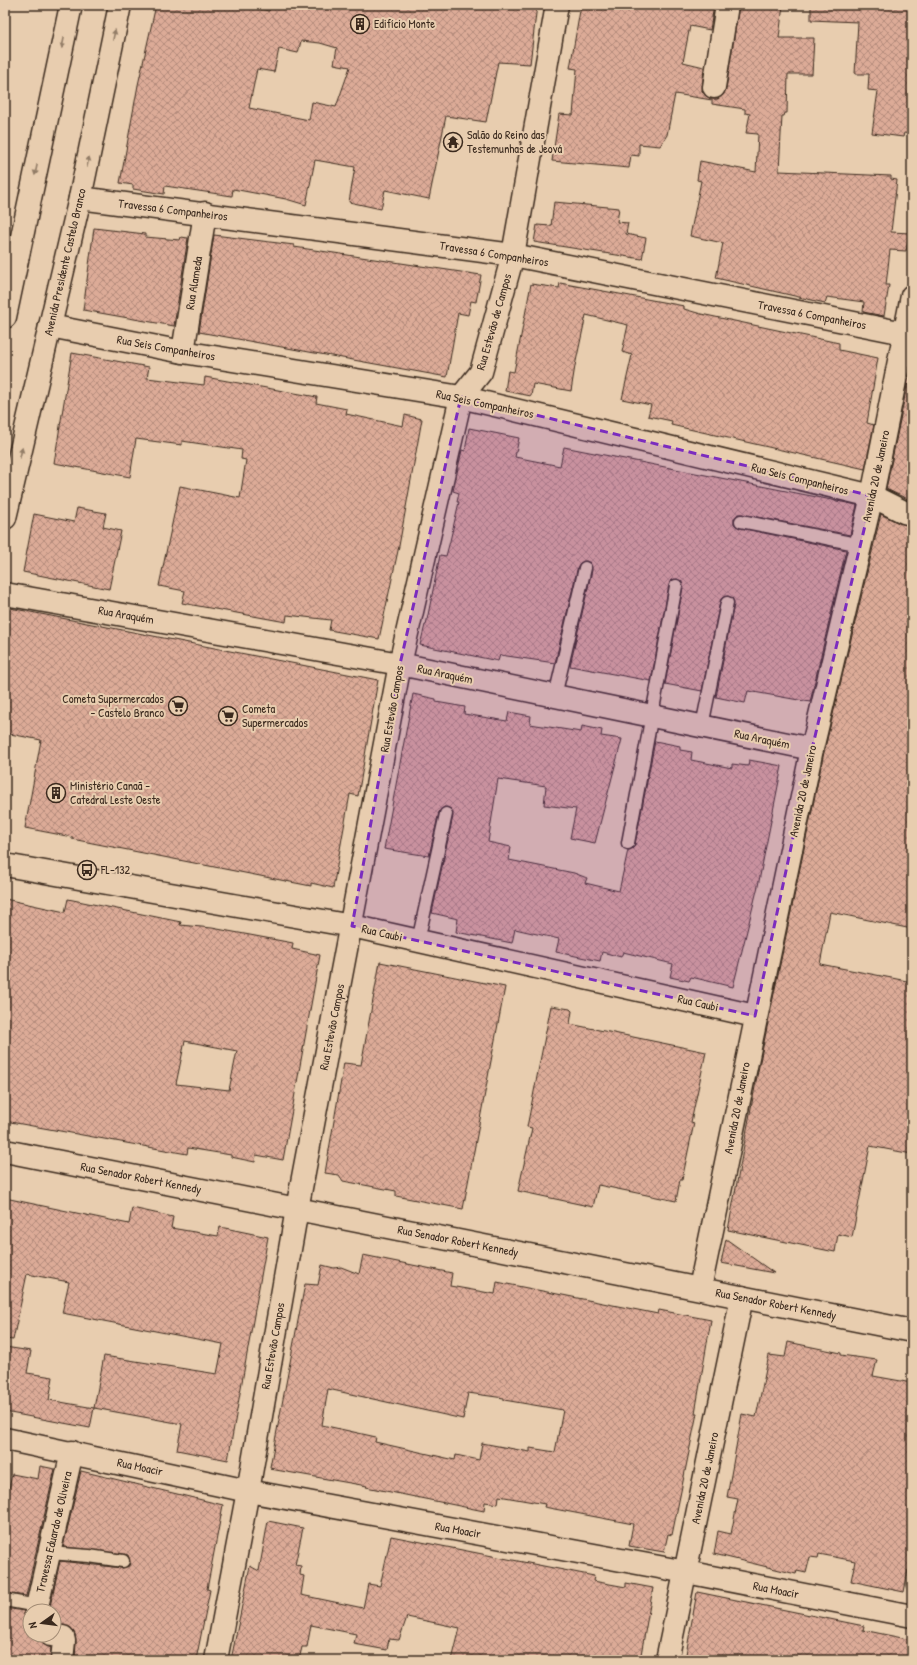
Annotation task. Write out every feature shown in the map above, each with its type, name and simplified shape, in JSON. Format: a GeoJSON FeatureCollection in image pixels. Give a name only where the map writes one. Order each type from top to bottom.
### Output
{"type":"FeatureCollection","features":[{"type":"Feature","properties":{"kind":"street"},"geometry":{"type":"LineString","coordinates":[[5,317],[71,5]]}},
{"type":"Feature","properties":{"kind":"street","name":"Avenida Presidente Castelo Branco"},"geometry":{"type":"LineString","coordinates":[[5,518],[80,198],[120,5]]}},
{"type":"Feature","properties":{"kind":"street","name":"Rua Estevão de Campos"},"geometry":{"type":"LineString","coordinates":[[461,397],[481,372],[513,255],[557,5]]}},
{"type":"Feature","properties":{"kind":"street"},"geometry":{"type":"LineString","coordinates":[[714,87],[727,5]]}},
{"type":"Feature","properties":{"kind":"street","name":"Travessa 6 Companheiros"},"geometry":{"type":"LineString","coordinates":[[80,198],[513,255],[904,333]]}},
{"type":"Feature","properties":{"kind":"street","name":"Rua Alameda"},"geometry":{"type":"LineString","coordinates":[[183,352],[205,214]]}},
{"type":"Feature","properties":{"kind":"street","name":"Avenida 20 de Janeiro"},"geometry":{"type":"LineString","coordinates":[[700,1288],[755,1016],[812,749],[872,496],[912,296]]}},
{"type":"Feature","properties":{"kind":"street","name":"Rua Seis Companheiros"},"geometry":{"type":"LineString","coordinates":[[50,326],[183,352],[461,397],[872,496],[904,512],[912,514]]}},
{"type":"Feature","properties":{"kind":"street","name":"Rua Estevão Campos"},"geometry":{"type":"LineString","coordinates":[[216,1660],[248,1491],[297,1209],[352,926],[400,664],[461,397]]}},
{"type":"Feature","properties":{"kind":"street","name":"Rua Araquém"},"geometry":{"type":"LineString","coordinates":[[5,594],[400,664],[812,749]]}},
{"type":"Feature","properties":{"kind":"street","name":"Rua Caubi"},"geometry":{"type":"LineString","coordinates":[[5,864],[352,926],[755,1016]]}},
{"type":"Feature","properties":{"kind":"street","name":"Rua Senador Robert Kennedy"},"geometry":{"type":"LineString","coordinates":[[5,1151],[912,1331]]}},
{"type":"Feature","properties":{"kind":"street","name":"Avenida 20 de Janeiro"},"geometry":{"type":"LineString","coordinates":[[667,1660],[742,1297]]}},
{"type":"Feature","properties":{"kind":"street","name":"Rua Moacir"},"geometry":{"type":"LineString","coordinates":[[5,1439],[72,1452],[248,1491],[686,1572],[912,1616]]}},
{"type":"Feature","properties":{"kind":"street","name":"Travessa Eduardo de Oliveira"},"geometry":{"type":"LineString","coordinates":[[38,1603],[72,1452]]}},
{"type":"Feature","properties":{"kind":"street"},"geometry":{"type":"LineString","coordinates":[[62,1637],[64,1641],[62,1660]]}},
{"type":"Feature","properties":{"kind":"lane"},"geometry":{"type":"LineString","coordinates":[[741,521],[861,545]]}},
{"type":"Feature","properties":{"kind":"lane"},"geometry":{"type":"LineString","coordinates":[[555,696],[585,568]]}},
{"type":"Feature","properties":{"kind":"lane"},"geometry":{"type":"LineString","coordinates":[[628,843],[676,586]]}},
{"type":"Feature","properties":{"kind":"lane"},"geometry":{"type":"LineString","coordinates":[[702,726],[727,603]]}},
{"type":"Feature","properties":{"kind":"lane"},"geometry":{"type":"LineString","coordinates":[[418,941],[446,814]]}},
{"type":"Feature","properties":{"kind":"lane"},"geometry":{"type":"LineString","coordinates":[[49,1553],[89,1556],[123,1561]]}},
{"type":"Feature","properties":{"kind":"lane"},"geometry":{"type":"LineString","coordinates":[[5,1600],[22,1605]]}},
{"type":"Feature","properties":{"kind":"highlighted area"},"geometry":{"type":"Polygon","coordinates":[[[461,397],[872,496],[812,749],[755,1016],[352,926],[400,664],[461,397]]]}},
{"type":"Feature","properties":{"kind":"building"},"geometry":{"type":"Polygon","coordinates":[[[156,5],[238,5],[269,11],[270,5],[537,5],[530,64],[498,62],[486,122],[446,116],[429,199],[385,190],[381,209],[349,202],[355,167],[315,160],[306,205],[286,199],[233,189],[232,196],[165,186],[164,194],[133,189],[133,185],[120,183],[138,85],[156,5]],[[301,41],[298,53],[279,49],[274,72],[257,69],[249,108],[309,120],[312,102],[336,107],[350,67],[334,64],[337,48],[320,43],[301,41]]]}},
{"type":"Feature","properties":{"kind":"building"},"geometry":{"type":"Polygon","coordinates":[[[581,5],[714,5],[710,30],[690,26],[683,62],[704,67],[702,91],[706,96],[712,99],[718,99],[723,95],[726,89],[739,5],[783,5],[779,38],[814,38],[812,74],[788,74],[787,113],[782,116],[779,171],[891,176],[891,179],[897,180],[891,232],[910,233],[906,251],[890,250],[886,285],[889,285],[884,316],[863,312],[864,302],[827,297],[825,303],[716,278],[723,243],[690,236],[701,181],[697,180],[700,161],[756,172],[758,134],[746,133],[750,114],[745,113],[745,109],[712,104],[712,100],[675,94],[667,135],[660,146],[639,144],[639,156],[631,155],[629,168],[552,161],[559,114],[573,115],[577,69],[570,68],[581,5]]]}},
{"type":"Feature","properties":{"kind":"building"},"geometry":{"type":"Polygon","coordinates":[[[811,5],[912,5],[912,134],[904,133],[903,137],[872,133],[878,91],[868,90],[869,74],[855,74],[858,22],[811,20],[811,5]]]}},
{"type":"Feature","properties":{"kind":"building"},"geometry":{"type":"Polygon","coordinates":[[[554,202],[619,208],[617,222],[628,223],[626,234],[646,238],[642,259],[534,242],[537,225],[551,226],[554,202]]]}},
{"type":"Feature","properties":{"kind":"building"},"geometry":{"type":"Polygon","coordinates":[[[94,228],[145,234],[145,237],[180,240],[181,237],[188,238],[174,326],[83,310],[94,228]]]}},
{"type":"Feature","properties":{"kind":"building"},"geometry":{"type":"Polygon","coordinates":[[[214,235],[294,245],[294,247],[481,275],[476,302],[471,301],[468,315],[458,313],[447,377],[199,332],[214,235]]]}},
{"type":"Feature","properties":{"kind":"building"},"geometry":{"type":"Polygon","coordinates":[[[560,283],[684,306],[684,309],[701,314],[839,343],[839,350],[878,358],[867,423],[874,425],[865,469],[671,425],[672,421],[648,416],[651,405],[622,399],[632,355],[622,352],[628,325],[586,315],[571,391],[533,384],[531,396],[505,391],[508,371],[514,372],[531,284],[559,288],[560,283]]]}},
{"type":"Feature","properties":{"kind":"building"},"geometry":{"type":"Polygon","coordinates":[[[72,353],[149,367],[147,378],[204,385],[205,377],[317,397],[316,403],[347,409],[346,414],[403,426],[405,415],[422,419],[399,546],[379,639],[329,630],[331,620],[287,615],[286,622],[182,603],[185,591],[159,586],[180,486],[240,498],[246,460],[241,459],[242,450],[182,441],[182,445],[136,439],[130,477],[54,463],[72,353]]]}},
{"type":"Feature","properties":{"kind":"building"},"geometry":{"type":"Polygon","coordinates":[[[910,371],[912,371],[912,501],[886,489],[910,371]]]}},
{"type":"Feature","properties":{"kind":"building"},"geometry":{"type":"Polygon","coordinates":[[[469,428],[519,438],[515,457],[560,466],[564,447],[857,505],[850,535],[742,514],[738,514],[734,519],[734,524],[740,528],[846,550],[810,702],[748,691],[745,703],[716,697],[734,604],[732,598],[728,596],[722,598],[720,602],[702,691],[665,684],[683,587],[681,581],[677,579],[671,581],[669,585],[651,681],[570,666],[592,570],[590,563],[586,561],[580,563],[578,566],[555,663],[500,655],[498,661],[420,645],[426,625],[440,555],[446,556],[459,502],[457,502],[459,493],[453,491],[462,450],[465,451],[469,428]]]}},
{"type":"Feature","properties":{"kind":"building"},"geometry":{"type":"Polygon","coordinates":[[[77,508],[106,513],[103,527],[121,531],[109,589],[23,572],[34,514],[74,522],[77,508]]]}},
{"type":"Feature","properties":{"kind":"building"},"geometry":{"type":"Polygon","coordinates":[[[881,514],[899,523],[912,526],[912,929],[830,912],[820,964],[912,982],[912,1154],[870,1146],[852,1237],[838,1234],[835,1252],[728,1230],[758,1071],[824,752],[881,514]]]}},
{"type":"Feature","properties":{"kind":"building"},"geometry":{"type":"Polygon","coordinates":[[[5,607],[378,680],[358,796],[350,794],[333,888],[311,883],[311,886],[72,839],[72,837],[25,828],[41,740],[5,733],[5,607]]]}},
{"type":"Feature","properties":{"kind":"building"},"geometry":{"type":"Polygon","coordinates":[[[413,694],[436,699],[436,702],[465,707],[464,714],[507,721],[509,712],[531,716],[530,724],[581,732],[582,726],[602,730],[601,736],[622,739],[595,843],[570,838],[576,809],[544,805],[546,786],[498,779],[488,842],[511,847],[509,860],[574,873],[587,878],[585,883],[619,891],[628,850],[633,848],[635,844],[655,741],[680,746],[680,750],[692,752],[691,760],[732,768],[732,764],[748,766],[749,760],[782,766],[758,886],[733,987],[691,977],[689,981],[670,977],[673,964],[623,952],[621,957],[602,952],[600,961],[556,952],[559,939],[515,929],[512,943],[456,932],[458,919],[432,913],[453,816],[451,809],[444,807],[439,812],[429,856],[384,849],[413,694]]]}},
{"type":"Feature","properties":{"kind":"building"},"geometry":{"type":"Polygon","coordinates":[[[5,899],[65,912],[68,899],[181,922],[180,925],[212,928],[293,943],[292,949],[320,955],[283,1160],[256,1155],[255,1162],[231,1157],[231,1155],[188,1148],[187,1154],[5,1121],[5,899]],[[185,1041],[176,1084],[229,1090],[237,1051],[185,1041]]]}},
{"type":"Feature","properties":{"kind":"building"},"geometry":{"type":"Polygon","coordinates":[[[380,962],[505,987],[463,1209],[396,1196],[396,1191],[343,1181],[339,1175],[325,1173],[344,1063],[361,1065],[380,962]]]}},
{"type":"Feature","properties":{"kind":"building"},"geometry":{"type":"Polygon","coordinates":[[[551,1006],[570,1009],[572,1011],[570,1024],[706,1052],[691,1122],[694,1123],[676,1201],[598,1185],[593,1207],[518,1191],[532,1128],[527,1127],[551,1006]]]}},
{"type":"Feature","properties":{"kind":"building"},"geometry":{"type":"Polygon","coordinates":[[[5,1198],[129,1224],[132,1208],[173,1217],[171,1228],[218,1236],[220,1227],[268,1237],[228,1460],[177,1450],[182,1424],[94,1408],[104,1356],[217,1374],[223,1344],[62,1313],[69,1282],[27,1274],[13,1340],[5,1339],[5,1198]]]}},
{"type":"Feature","properties":{"kind":"building"},"geometry":{"type":"Polygon","coordinates":[[[726,1239],[774,1273],[721,1263],[726,1239]]]}},
{"type":"Feature","properties":{"kind":"building"},"geometry":{"type":"Polygon","coordinates":[[[363,1255],[452,1273],[450,1286],[495,1294],[497,1282],[658,1314],[659,1310],[711,1320],[695,1413],[697,1413],[672,1535],[668,1534],[664,1552],[629,1546],[633,1524],[544,1507],[545,1504],[499,1496],[498,1504],[485,1502],[484,1511],[366,1487],[367,1486],[270,1469],[274,1468],[270,1467],[305,1284],[318,1285],[322,1265],[334,1268],[341,1267],[359,1274],[363,1255]],[[328,1389],[322,1425],[376,1437],[375,1442],[455,1460],[456,1455],[479,1460],[482,1443],[530,1452],[530,1448],[555,1452],[563,1410],[504,1400],[504,1398],[468,1393],[463,1419],[328,1389]]]}},
{"type":"Feature","properties":{"kind":"building"},"geometry":{"type":"Polygon","coordinates":[[[788,1342],[841,1353],[841,1355],[877,1360],[873,1376],[912,1383],[912,1570],[908,1570],[904,1592],[851,1581],[855,1561],[819,1554],[818,1558],[810,1557],[806,1573],[797,1571],[796,1574],[714,1554],[718,1531],[731,1534],[738,1499],[727,1497],[742,1414],[756,1417],[769,1355],[785,1357],[788,1342]]]}},
{"type":"Feature","properties":{"kind":"building"},"geometry":{"type":"Polygon","coordinates":[[[5,1347],[31,1351],[27,1373],[53,1377],[49,1400],[94,1408],[90,1428],[5,1412],[5,1347]]]}},
{"type":"Feature","properties":{"kind":"building"},"geometry":{"type":"Polygon","coordinates":[[[40,1466],[55,1469],[26,1596],[5,1593],[5,1509],[12,1474],[38,1479],[40,1466]]]}},
{"type":"Feature","properties":{"kind":"building"},"geometry":{"type":"Polygon","coordinates":[[[81,1471],[223,1505],[207,1589],[210,1590],[196,1660],[75,1660],[75,1634],[71,1628],[62,1625],[62,1603],[51,1603],[60,1561],[122,1568],[129,1566],[130,1562],[128,1555],[124,1554],[63,1547],[81,1471]]]}},
{"type":"Feature","properties":{"kind":"building"},"geometry":{"type":"Polygon","coordinates":[[[268,1521],[303,1528],[295,1565],[301,1566],[300,1575],[304,1576],[301,1595],[363,1608],[368,1584],[380,1586],[391,1536],[594,1576],[593,1581],[626,1587],[626,1583],[653,1588],[640,1660],[452,1660],[460,1628],[407,1617],[399,1640],[389,1639],[387,1650],[354,1644],[356,1634],[311,1625],[307,1647],[302,1647],[299,1660],[231,1660],[250,1566],[259,1571],[268,1521]]]}},
{"type":"Feature","properties":{"kind":"building"},"geometry":{"type":"Polygon","coordinates":[[[697,1592],[864,1626],[863,1630],[912,1640],[912,1660],[685,1660],[697,1592]]]}},
{"type":"Feature","properties":{"kind":"building"},"geometry":{"type":"Polygon","coordinates":[[[5,1608],[22,1611],[22,1643],[43,1643],[51,1648],[50,1660],[5,1660],[5,1608]]]}},
{"type":"Feature","properties":{"kind":"place","name":"Edifício Monte"},"geometry":{"type":"Point","coordinates":[360,24]}},
{"type":"Feature","properties":{"kind":"place","name":"Salão do Reino das Testemunhas de Jeová"},"geometry":{"type":"Point","coordinates":[453,142]}},
{"type":"Feature","properties":{"kind":"place","name":"Cometa Supermercados - Castelo Branco"},"geometry":{"type":"Point","coordinates":[178,706]}},
{"type":"Feature","properties":{"kind":"place","name":"Cometa Supermercados"},"geometry":{"type":"Point","coordinates":[228,716]}},
{"type":"Feature","properties":{"kind":"place","name":"Ministério Canaã - Catedral Leste Oeste"},"geometry":{"type":"Point","coordinates":[56,793]}},
{"type":"Feature","properties":{"kind":"place","name":"FL-132"},"geometry":{"type":"Point","coordinates":[87,870]}}]}
